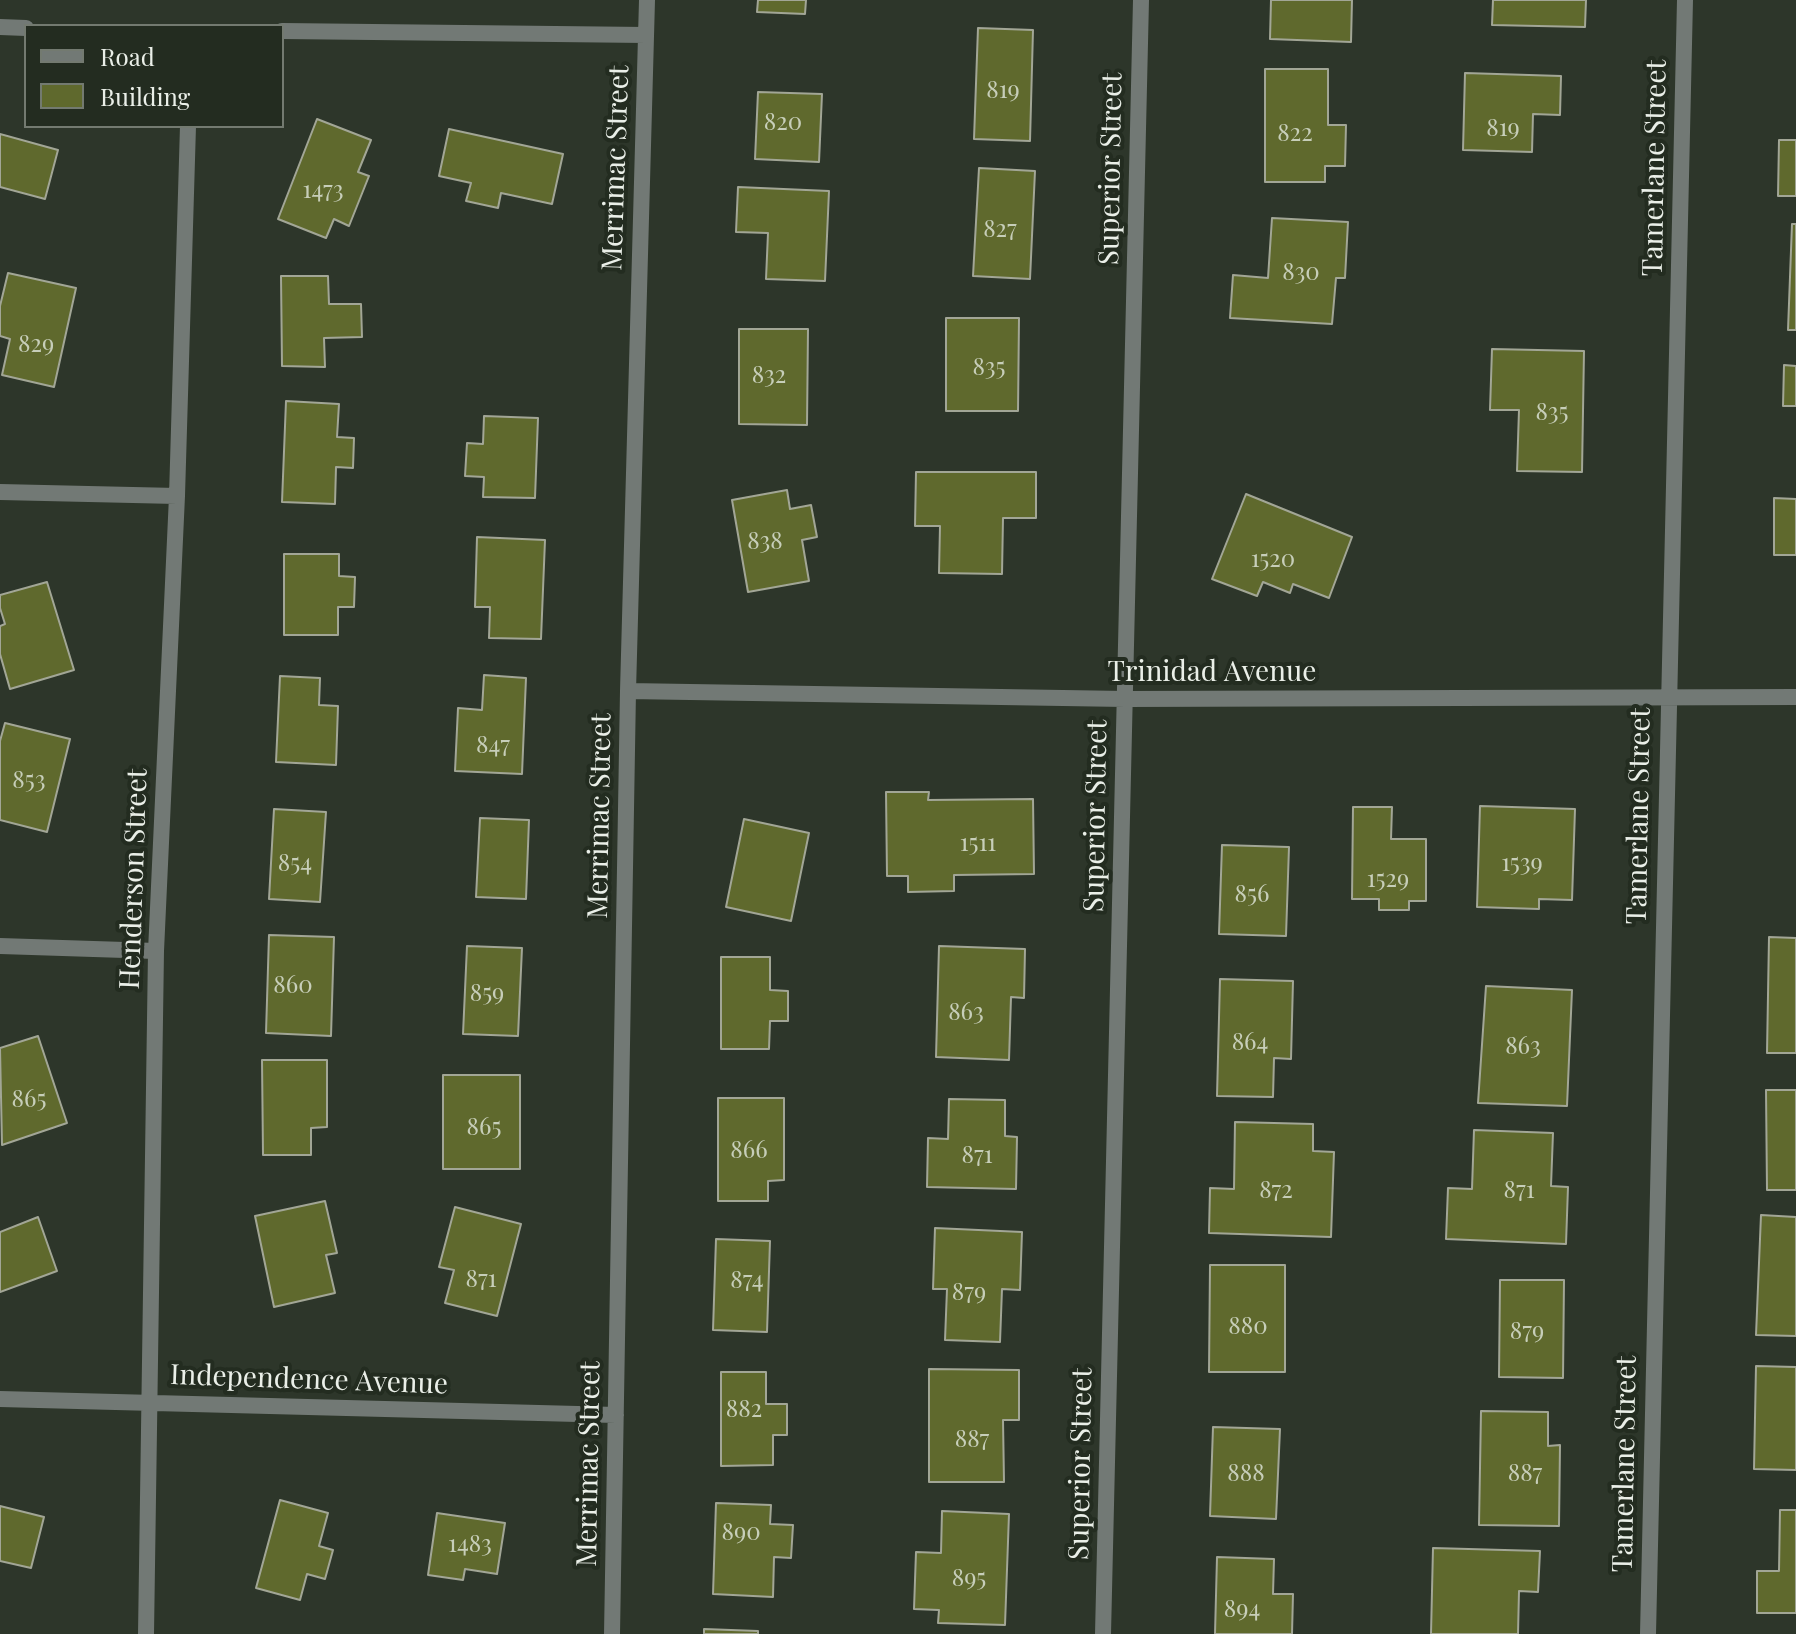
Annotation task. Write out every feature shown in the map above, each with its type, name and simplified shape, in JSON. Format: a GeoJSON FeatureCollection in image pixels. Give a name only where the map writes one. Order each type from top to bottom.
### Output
{"type":"FeatureCollection","features":[{"type":"Feature","properties":{"kind":"street","name":"Merrimac Street"},"geometry":{"type":"LineString","coordinates":[[612,1634],[628,691],[647,0]]}},
{"type":"Feature","properties":{"kind":"street","name":"Superior Street"},"geometry":{"type":"LineString","coordinates":[[1103,1634],[1141,0]]}},
{"type":"Feature","properties":{"kind":"street","name":"Tamerlane Street"},"geometry":{"type":"LineString","coordinates":[[1648,1634],[1685,0]]}},
{"type":"Feature","properties":{"kind":"street"},"geometry":{"type":"LineString","coordinates":[[0,27],[24,28]]}},
{"type":"Feature","properties":{"kind":"street"},"geometry":{"type":"LineString","coordinates":[[284,31],[646,35]]}},
{"type":"Feature","properties":{"kind":"street","name":"Henderson Street"},"geometry":{"type":"LineString","coordinates":[[146,1634],[156,951],[177,496],[188,128]]}},
{"type":"Feature","properties":{"kind":"street"},"geometry":{"type":"LineString","coordinates":[[0,492],[177,496]]}},
{"type":"Feature","properties":{"kind":"street","name":"Trinidad Avenue"},"geometry":{"type":"LineString","coordinates":[[628,691],[1125,699],[1796,697]]}},
{"type":"Feature","properties":{"kind":"street"},"geometry":{"type":"LineString","coordinates":[[0,946],[156,951]]}},
{"type":"Feature","properties":{"kind":"street","name":"Independence Avenue"},"geometry":{"type":"LineString","coordinates":[[0,1399],[616,1415]]}},
{"type":"Feature","properties":{"kind":"building"},"geometry":{"type":"Polygon","coordinates":[[[758,0],[806,0],[805,14],[757,12],[758,0]]]}},
{"type":"Feature","properties":{"kind":"building"},"geometry":{"type":"Polygon","coordinates":[[[1271,0],[1352,0],[1351,42],[1270,39],[1271,0]]]}},
{"type":"Feature","properties":{"kind":"building"},"geometry":{"type":"Polygon","coordinates":[[[1493,0],[1586,0],[1585,27],[1492,25],[1493,0]]]}},
{"type":"Feature","properties":{"kind":"building"},"geometry":{"type":"Polygon","coordinates":[[[978,28],[1033,30],[1030,141],[974,139],[978,28]]]}},
{"type":"Feature","properties":{"kind":"building"},"geometry":{"type":"Polygon","coordinates":[[[1265,69],[1328,69],[1328,125],[1346,125],[1345,166],[1325,166],[1325,182],[1265,182],[1265,69]]]}},
{"type":"Feature","properties":{"kind":"building"},"geometry":{"type":"Polygon","coordinates":[[[1465,73],[1561,76],[1560,115],[1533,114],[1532,152],[1463,150],[1465,73]]]}},
{"type":"Feature","properties":{"kind":"building"},"geometry":{"type":"Polygon","coordinates":[[[758,92],[822,94],[819,162],[755,159],[758,92]]]}},
{"type":"Feature","properties":{"kind":"building"},"geometry":{"type":"Polygon","coordinates":[[[317,119],[371,140],[358,172],[369,176],[349,226],[334,219],[326,238],[278,219],[317,119]]]}},
{"type":"Feature","properties":{"kind":"building"},"geometry":{"type":"Polygon","coordinates":[[[449,129],[563,154],[552,204],[501,193],[498,208],[466,201],[471,183],[439,176],[449,129]]]}},
{"type":"Feature","properties":{"kind":"building"},"geometry":{"type":"Polygon","coordinates":[[[0,134],[58,150],[45,199],[0,187],[0,134]]]}},
{"type":"Feature","properties":{"kind":"building"},"geometry":{"type":"Polygon","coordinates":[[[1779,140],[1796,140],[1796,196],[1778,196],[1779,140]]]}},
{"type":"Feature","properties":{"kind":"building"},"geometry":{"type":"Polygon","coordinates":[[[979,168],[1035,171],[1030,279],[973,276],[979,168]]]}},
{"type":"Feature","properties":{"kind":"building"},"geometry":{"type":"Polygon","coordinates":[[[738,187],[829,191],[825,281],[766,279],[768,233],[736,232],[738,187]]]}},
{"type":"Feature","properties":{"kind":"building"},"geometry":{"type":"Polygon","coordinates":[[[1272,218],[1348,222],[1345,278],[1336,278],[1332,324],[1230,318],[1233,275],[1268,278],[1272,218]]]}},
{"type":"Feature","properties":{"kind":"building"},"geometry":{"type":"Polygon","coordinates":[[[1792,224],[1796,224],[1796,330],[1788,330],[1792,224]]]}},
{"type":"Feature","properties":{"kind":"building"},"geometry":{"type":"Polygon","coordinates":[[[8,273],[76,288],[54,387],[2,375],[10,339],[0,336],[0,306],[8,273]]]}},
{"type":"Feature","properties":{"kind":"building"},"geometry":{"type":"Polygon","coordinates":[[[281,276],[328,276],[329,304],[361,304],[362,337],[324,338],[325,367],[282,366],[281,276]]]}},
{"type":"Feature","properties":{"kind":"building"},"geometry":{"type":"Polygon","coordinates":[[[946,318],[1019,318],[1018,411],[946,411],[946,318]]]}},
{"type":"Feature","properties":{"kind":"building"},"geometry":{"type":"Polygon","coordinates":[[[739,329],[808,329],[807,425],[739,424],[739,329]]]}},
{"type":"Feature","properties":{"kind":"building"},"geometry":{"type":"Polygon","coordinates":[[[1492,349],[1584,351],[1582,472],[1517,471],[1519,410],[1490,410],[1492,349]]]}},
{"type":"Feature","properties":{"kind":"building"},"geometry":{"type":"Polygon","coordinates":[[[1784,365],[1796,366],[1796,406],[1783,406],[1784,365]]]}},
{"type":"Feature","properties":{"kind":"building"},"geometry":{"type":"Polygon","coordinates":[[[286,401],[339,404],[337,437],[354,438],[353,468],[336,467],[335,504],[282,502],[286,401]]]}},
{"type":"Feature","properties":{"kind":"building"},"geometry":{"type":"Polygon","coordinates":[[[484,416],[538,418],[535,498],[483,497],[484,477],[465,476],[467,443],[483,444],[484,416]]]}},
{"type":"Feature","properties":{"kind":"building"},"geometry":{"type":"Polygon","coordinates":[[[916,472],[1036,472],[1036,518],[1003,518],[1002,574],[939,573],[940,526],[915,526],[916,472]]]}},
{"type":"Feature","properties":{"kind":"building"},"geometry":{"type":"Polygon","coordinates":[[[787,490],[790,509],[811,505],[817,537],[802,540],[809,581],[748,592],[732,500],[787,490]]]}},
{"type":"Feature","properties":{"kind":"building"},"geometry":{"type":"Polygon","coordinates":[[[1246,494],[1352,537],[1329,598],[1293,584],[1290,593],[1263,582],[1257,596],[1212,579],[1246,494]]]}},
{"type":"Feature","properties":{"kind":"building"},"geometry":{"type":"Polygon","coordinates":[[[1774,498],[1796,499],[1796,555],[1774,555],[1774,498]]]}},
{"type":"Feature","properties":{"kind":"building"},"geometry":{"type":"Polygon","coordinates":[[[477,537],[545,540],[541,639],[489,638],[490,607],[475,607],[477,537]]]}},
{"type":"Feature","properties":{"kind":"building"},"geometry":{"type":"Polygon","coordinates":[[[284,554],[339,554],[339,576],[355,577],[354,607],[338,607],[338,635],[284,635],[284,554]]]}},
{"type":"Feature","properties":{"kind":"building"},"geometry":{"type":"Polygon","coordinates":[[[47,582],[74,670],[10,689],[0,654],[0,626],[5,624],[0,595],[47,582]]]}},
{"type":"Feature","properties":{"kind":"building"},"geometry":{"type":"Polygon","coordinates":[[[484,675],[526,678],[522,774],[455,771],[458,708],[482,710],[484,675]]]}},
{"type":"Feature","properties":{"kind":"building"},"geometry":{"type":"Polygon","coordinates":[[[280,676],[320,678],[319,705],[338,706],[336,765],[276,762],[280,676]]]}},
{"type":"Feature","properties":{"kind":"building"},"geometry":{"type":"Polygon","coordinates":[[[5,723],[70,739],[47,832],[0,820],[0,741],[5,723]]]}},
{"type":"Feature","properties":{"kind":"building"},"geometry":{"type":"Polygon","coordinates":[[[886,792],[929,792],[928,800],[1033,799],[1034,874],[954,875],[954,891],[908,892],[908,876],[887,876],[886,792]]]}},
{"type":"Feature","properties":{"kind":"building"},"geometry":{"type":"Polygon","coordinates":[[[1480,806],[1575,809],[1572,900],[1539,899],[1539,909],[1477,907],[1480,806]]]}},
{"type":"Feature","properties":{"kind":"building"},"geometry":{"type":"Polygon","coordinates":[[[1353,807],[1392,807],[1391,839],[1426,839],[1426,901],[1409,901],[1409,910],[1379,910],[1379,899],[1352,899],[1353,807]]]}},
{"type":"Feature","properties":{"kind":"building"},"geometry":{"type":"Polygon","coordinates":[[[274,809],[326,812],[320,902],[269,899],[274,809]]]}},
{"type":"Feature","properties":{"kind":"building"},"geometry":{"type":"Polygon","coordinates":[[[480,818],[529,820],[526,899],[476,897],[480,818]]]}},
{"type":"Feature","properties":{"kind":"building"},"geometry":{"type":"Polygon","coordinates":[[[744,819],[809,833],[791,921],[726,907],[744,819]]]}},
{"type":"Feature","properties":{"kind":"building"},"geometry":{"type":"Polygon","coordinates":[[[1222,845],[1289,847],[1286,936],[1219,934],[1222,845]]]}},
{"type":"Feature","properties":{"kind":"building"},"geometry":{"type":"Polygon","coordinates":[[[269,935],[334,937],[331,1036],[266,1033],[269,935]]]}},
{"type":"Feature","properties":{"kind":"building"},"geometry":{"type":"Polygon","coordinates":[[[1769,937],[1796,938],[1796,1053],[1767,1053],[1769,937]]]}},
{"type":"Feature","properties":{"kind":"building"},"geometry":{"type":"Polygon","coordinates":[[[467,946],[522,948],[518,1036],[463,1034],[467,946]]]}},
{"type":"Feature","properties":{"kind":"building"},"geometry":{"type":"Polygon","coordinates":[[[939,946],[1025,949],[1024,998],[1011,997],[1009,1060],[936,1057],[939,946]]]}},
{"type":"Feature","properties":{"kind":"building"},"geometry":{"type":"Polygon","coordinates":[[[721,957],[770,957],[770,990],[788,991],[788,1021],[770,1021],[769,1049],[721,1049],[721,957]]]}},
{"type":"Feature","properties":{"kind":"building"},"geometry":{"type":"Polygon","coordinates":[[[1220,979],[1293,981],[1291,1059],[1274,1058],[1273,1097],[1217,1096],[1220,979]]]}},
{"type":"Feature","properties":{"kind":"building"},"geometry":{"type":"Polygon","coordinates":[[[1486,986],[1572,990],[1567,1106],[1478,1103],[1486,986]]]}},
{"type":"Feature","properties":{"kind":"building"},"geometry":{"type":"Polygon","coordinates":[[[38,1036],[67,1123],[2,1145],[0,1048],[38,1036]]]}},
{"type":"Feature","properties":{"kind":"building"},"geometry":{"type":"Polygon","coordinates":[[[262,1060],[327,1060],[327,1127],[311,1128],[311,1155],[263,1155],[262,1060]]]}},
{"type":"Feature","properties":{"kind":"building"},"geometry":{"type":"Polygon","coordinates":[[[443,1075],[520,1075],[520,1169],[443,1169],[443,1075]]]}},
{"type":"Feature","properties":{"kind":"building"},"geometry":{"type":"Polygon","coordinates":[[[1766,1090],[1796,1090],[1796,1190],[1767,1190],[1766,1090]]]}},
{"type":"Feature","properties":{"kind":"building"},"geometry":{"type":"Polygon","coordinates":[[[718,1098],[784,1098],[784,1180],[768,1181],[768,1201],[718,1201],[718,1098]]]}},
{"type":"Feature","properties":{"kind":"building"},"geometry":{"type":"Polygon","coordinates":[[[949,1099],[1005,1100],[1005,1136],[1017,1137],[1016,1189],[927,1187],[928,1138],[948,1139],[949,1099]]]}},
{"type":"Feature","properties":{"kind":"building"},"geometry":{"type":"Polygon","coordinates":[[[1235,1122],[1313,1124],[1313,1151],[1334,1152],[1331,1237],[1209,1233],[1210,1188],[1234,1189],[1235,1122]]]}},
{"type":"Feature","properties":{"kind":"building"},"geometry":{"type":"Polygon","coordinates":[[[1474,1130],[1553,1133],[1551,1186],[1568,1187],[1566,1244],[1446,1239],[1448,1188],[1472,1189],[1474,1130]]]}},
{"type":"Feature","properties":{"kind":"building"},"geometry":{"type":"Polygon","coordinates":[[[325,1201],[337,1253],[326,1255],[335,1293],[274,1307],[255,1216],[325,1201]]]}},
{"type":"Feature","properties":{"kind":"building"},"geometry":{"type":"Polygon","coordinates":[[[455,1207],[521,1224],[497,1316],[445,1303],[454,1270],[439,1267],[455,1207]]]}},
{"type":"Feature","properties":{"kind":"building"},"geometry":{"type":"Polygon","coordinates":[[[1761,1215],[1796,1217],[1796,1336],[1756,1335],[1761,1215]]]}},
{"type":"Feature","properties":{"kind":"building"},"geometry":{"type":"Polygon","coordinates":[[[38,1217],[57,1271],[0,1292],[0,1232],[38,1217]]]}},
{"type":"Feature","properties":{"kind":"building"},"geometry":{"type":"Polygon","coordinates":[[[935,1228],[1022,1232],[1020,1290],[1002,1289],[1000,1342],[945,1340],[947,1289],[933,1289],[935,1228]]]}},
{"type":"Feature","properties":{"kind":"building"},"geometry":{"type":"Polygon","coordinates":[[[716,1239],[770,1241],[767,1332],[713,1330],[716,1239]]]}},
{"type":"Feature","properties":{"kind":"building"},"geometry":{"type":"Polygon","coordinates":[[[1210,1265],[1285,1265],[1285,1372],[1209,1372],[1210,1265]]]}},
{"type":"Feature","properties":{"kind":"building"},"geometry":{"type":"Polygon","coordinates":[[[1500,1280],[1564,1280],[1563,1378],[1499,1377],[1500,1280]]]}},
{"type":"Feature","properties":{"kind":"building"},"geometry":{"type":"Polygon","coordinates":[[[1756,1366],[1796,1367],[1796,1470],[1754,1469],[1756,1366]]]}},
{"type":"Feature","properties":{"kind":"building"},"geometry":{"type":"Polygon","coordinates":[[[929,1369],[1019,1370],[1019,1420],[1003,1420],[1004,1482],[929,1482],[929,1369]]]}},
{"type":"Feature","properties":{"kind":"building"},"geometry":{"type":"Polygon","coordinates":[[[721,1372],[766,1372],[766,1404],[787,1404],[787,1435],[773,1435],[773,1465],[721,1466],[721,1372]]]}},
{"type":"Feature","properties":{"kind":"building"},"geometry":{"type":"Polygon","coordinates":[[[1481,1411],[1548,1412],[1548,1446],[1560,1445],[1559,1526],[1479,1525],[1481,1411]]]}},
{"type":"Feature","properties":{"kind":"building"},"geometry":{"type":"Polygon","coordinates":[[[1213,1427],[1280,1429],[1276,1519],[1210,1516],[1213,1427]]]}},
{"type":"Feature","properties":{"kind":"building"},"geometry":{"type":"Polygon","coordinates":[[[280,1500],[328,1513],[319,1546],[333,1550],[325,1579],[307,1574],[300,1600],[256,1588],[280,1500]]]}},
{"type":"Feature","properties":{"kind":"building"},"geometry":{"type":"Polygon","coordinates":[[[716,1503],[771,1505],[770,1524],[793,1525],[791,1558],[774,1557],[773,1597],[713,1594],[716,1503]]]}},
{"type":"Feature","properties":{"kind":"building"},"geometry":{"type":"Polygon","coordinates":[[[0,1506],[44,1517],[31,1568],[0,1561],[0,1506]]]}},
{"type":"Feature","properties":{"kind":"building"},"geometry":{"type":"Polygon","coordinates":[[[1780,1510],[1796,1510],[1796,1613],[1757,1613],[1757,1571],[1779,1571],[1780,1510]]]}},
{"type":"Feature","properties":{"kind":"building"},"geometry":{"type":"Polygon","coordinates":[[[942,1511],[1009,1514],[1005,1625],[938,1623],[939,1610],[914,1609],[916,1552],[941,1553],[942,1511]]]}},
{"type":"Feature","properties":{"kind":"building"},"geometry":{"type":"Polygon","coordinates":[[[437,1513],[505,1523],[497,1574],[465,1569],[463,1580],[428,1575],[437,1513]]]}},
{"type":"Feature","properties":{"kind":"building"},"geometry":{"type":"Polygon","coordinates":[[[1433,1548],[1540,1551],[1538,1592],[1519,1591],[1518,1634],[1431,1634],[1433,1548]]]}},
{"type":"Feature","properties":{"kind":"building"},"geometry":{"type":"Polygon","coordinates":[[[1217,1557],[1274,1559],[1273,1594],[1293,1594],[1292,1634],[1215,1634],[1217,1557]]]}},
{"type":"Feature","properties":{"kind":"building"},"geometry":{"type":"Polygon","coordinates":[[[704,1629],[758,1631],[758,1634],[704,1634],[704,1629]]]}}]}
